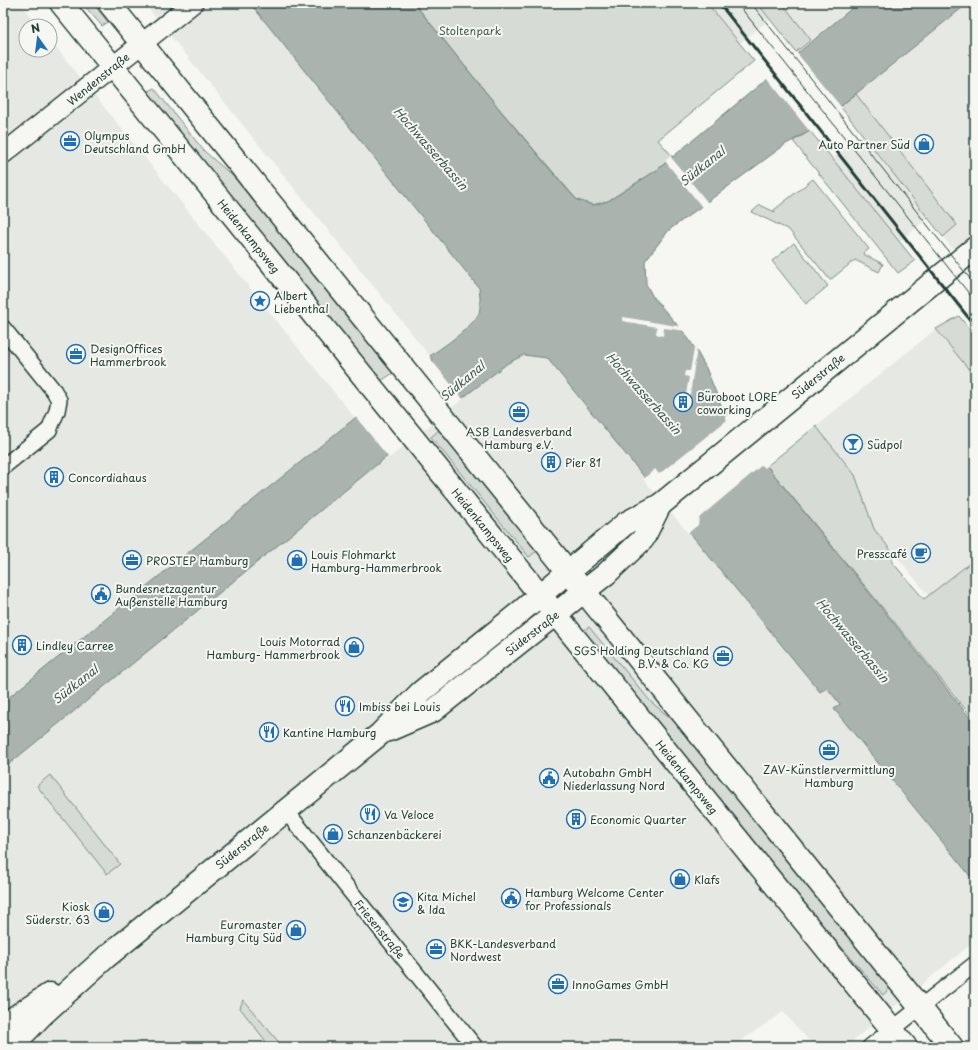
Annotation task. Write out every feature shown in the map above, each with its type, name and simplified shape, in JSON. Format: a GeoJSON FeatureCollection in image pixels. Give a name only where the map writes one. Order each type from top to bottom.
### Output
{"type":"FeatureCollection","features":[{"type":"Feature","properties":{"kind":"main road","name":"Heidenkampsweg"},"geometry":{"type":"LineString","coordinates":[[61,3],[906,1047]]}},
{"type":"Feature","properties":{"kind":"main road"},"geometry":{"type":"LineString","coordinates":[[109,3],[952,1047]]}},
{"type":"Feature","properties":{"kind":"main road","name":"Süderstraße"},"geometry":{"type":"LineString","coordinates":[[11,1047],[42,1015],[105,958],[380,734],[421,692],[626,523],[660,504],[975,248]]}},
{"type":"Feature","properties":{"kind":"main road","name":"Süderstraße"},"geometry":{"type":"LineString","coordinates":[[380,734],[433,712],[606,574],[643,539],[660,504]]}},
{"type":"Feature","properties":{"kind":"main road","name":"Süderstraße"},"geometry":{"type":"LineString","coordinates":[[3,1025],[105,958]]}},
{"type":"Feature","properties":{"kind":"street","name":"Wendenstraße"},"geometry":{"type":"LineString","coordinates":[[3,154],[193,3]]}},
{"type":"Feature","properties":{"kind":"street"},"geometry":{"type":"LineString","coordinates":[[3,328],[54,391],[58,400],[57,411],[49,430],[3,467]]}},
{"type":"Feature","properties":{"kind":"street","name":"Friesenstraße"},"geometry":{"type":"LineString","coordinates":[[286,811],[475,1047]]}},
{"type":"Feature","properties":{"kind":"street"},"geometry":{"type":"LineString","coordinates":[[870,1047],[975,964]]}},
{"type":"Feature","properties":{"kind":"shaded area"},"geometry":{"type":"Polygon","coordinates":[[[3,3],[20,3],[32,18],[18,18],[18,58],[58,58],[58,50],[355,418],[3,702],[3,3]]]}},
{"type":"Feature","properties":{"kind":"shaded area"},"geometry":{"type":"Polygon","coordinates":[[[144,3],[250,3],[479,288],[481,301],[479,313],[473,322],[430,356],[144,3]]]}},
{"type":"Feature","properties":{"kind":"shaded area"},"geometry":{"type":"Polygon","coordinates":[[[707,3],[757,3],[770,19],[740,43],[707,3]]]}},
{"type":"Feature","properties":{"kind":"shaded area"},"geometry":{"type":"Polygon","coordinates":[[[782,3],[857,3],[811,40],[782,3]]]}},
{"type":"Feature","properties":{"kind":"shaded area"},"geometry":{"type":"Polygon","coordinates":[[[968,3],[975,3],[975,277],[943,237],[957,225],[856,94],[968,3]]]}},
{"type":"Feature","properties":{"kind":"shaded area"},"geometry":{"type":"Polygon","coordinates":[[[862,135],[928,218],[899,242],[832,159],[862,135]]]}},
{"type":"Feature","properties":{"kind":"shaded area"},"geometry":{"type":"Polygon","coordinates":[[[936,329],[975,377],[975,559],[929,596],[874,529],[855,475],[816,426],[936,329]]]}},
{"type":"Feature","properties":{"kind":"shaded area"},"geometry":{"type":"Polygon","coordinates":[[[524,355],[547,358],[820,691],[827,688],[840,704],[834,709],[975,882],[975,941],[845,1047],[815,1047],[783,1012],[732,1047],[3,1047],[3,769],[385,458],[508,363],[524,355]]]}},
{"type":"Feature","properties":{"kind":"green space"},"geometry":{"type":"Polygon","coordinates":[[[82,3],[93,3],[108,22],[102,26],[82,3]]]}},
{"type":"Feature","properties":{"kind":"green space","name":"Stoltenpark"},"geometry":{"type":"Polygon","coordinates":[[[414,3],[707,3],[754,61],[658,140],[673,157],[657,170],[608,201],[593,205],[577,200],[501,111],[414,3]]]}},
{"type":"Feature","properties":{"kind":"green space"},"geometry":{"type":"Polygon","coordinates":[[[757,3],[782,3],[811,40],[796,52],[757,3]]]}},
{"type":"Feature","properties":{"kind":"green space"},"geometry":{"type":"Polygon","coordinates":[[[154,88],[204,151],[234,177],[393,373],[378,383],[146,92],[154,88]]]}},
{"type":"Feature","properties":{"kind":"green space"},"geometry":{"type":"Polygon","coordinates":[[[856,94],[957,225],[943,237],[840,106],[856,94]]]}},
{"type":"Feature","properties":{"kind":"green space"},"geometry":{"type":"Polygon","coordinates":[[[810,131],[915,261],[898,273],[793,141],[810,131]]]}},
{"type":"Feature","properties":{"kind":"green space"},"geometry":{"type":"Polygon","coordinates":[[[813,179],[869,249],[863,254],[883,264],[879,272],[855,260],[830,280],[789,230],[752,212],[760,205],[775,212],[774,210],[813,179]]]}},
{"type":"Feature","properties":{"kind":"green space"},"geometry":{"type":"Polygon","coordinates":[[[794,243],[828,286],[806,304],[772,261],[794,243]]]}},
{"type":"Feature","properties":{"kind":"green space"},"geometry":{"type":"Polygon","coordinates":[[[959,316],[975,336],[975,377],[936,329],[959,316]]]}},
{"type":"Feature","properties":{"kind":"green space"},"geometry":{"type":"Polygon","coordinates":[[[816,426],[855,475],[874,529],[893,553],[892,562],[924,599],[975,559],[975,721],[767,466],[816,426]]]}},
{"type":"Feature","properties":{"kind":"green space"},"geometry":{"type":"Polygon","coordinates":[[[439,430],[537,551],[529,557],[431,437],[439,430]]]}},
{"type":"Feature","properties":{"kind":"green space"},"geometry":{"type":"Polygon","coordinates":[[[589,627],[651,702],[673,720],[890,988],[883,995],[839,944],[797,903],[581,632],[589,627]]]}},
{"type":"Feature","properties":{"kind":"green space"},"geometry":{"type":"Polygon","coordinates":[[[50,775],[120,864],[107,874],[37,786],[50,775]]]}},
{"type":"Feature","properties":{"kind":"green space"},"geometry":{"type":"Polygon","coordinates":[[[243,1000],[283,1047],[264,1047],[265,1040],[240,1008],[243,1000]]]}},
{"type":"Feature","properties":{"kind":"water"},"geometry":{"type":"Polygon","coordinates":[[[250,3],[414,3],[501,111],[565,187],[577,200],[593,205],[608,201],[657,170],[858,3],[968,3],[810,131],[786,144],[669,230],[645,261],[646,284],[653,297],[686,335],[696,350],[706,368],[721,405],[767,466],[975,724],[975,882],[834,709],[840,704],[827,688],[820,692],[547,358],[524,355],[508,363],[385,458],[3,769],[3,702],[355,418],[433,360],[430,356],[464,330],[479,313],[479,288],[250,3]]]}},
{"type":"Feature","properties":{"kind":"pier"},"geometry":{"type":"Polygon","coordinates":[[[796,52],[842,108],[811,133],[766,77],[796,52]]]}},
{"type":"Feature","properties":{"kind":"pier"},"geometry":{"type":"Polygon","coordinates":[[[670,156],[708,203],[702,207],[665,161],[670,156]]]}},
{"type":"Feature","properties":{"kind":"pier"},"geometry":{"type":"Polygon","coordinates":[[[623,317],[682,327],[686,331],[664,328],[663,336],[656,334],[657,327],[622,321],[623,317]]]}},
{"type":"Feature","properties":{"kind":"pier"},"geometry":{"type":"Polygon","coordinates":[[[695,344],[697,348],[690,395],[686,394],[689,377],[684,376],[685,371],[690,371],[695,344]]]}},
{"type":"Feature","properties":{"kind":"pier"},"geometry":{"type":"Polygon","coordinates":[[[429,357],[463,399],[389,458],[355,416],[430,360],[428,358],[429,357]]]}},
{"type":"Feature","properties":{"kind":"pier"},"geometry":{"type":"Polygon","coordinates":[[[729,413],[769,465],[765,468],[762,465],[699,518],[698,525],[688,533],[643,479],[655,469],[659,474],[727,420],[725,417],[729,413]]]}},
{"type":"Feature","properties":{"kind":"tram line"},"geometry":{"type":"LineString","coordinates":[[737,3],[975,301]]}},
{"type":"Feature","properties":{"kind":"tram line"},"geometry":{"type":"LineString","coordinates":[[751,3],[975,285]]}},
{"type":"Feature","properties":{"kind":"railway"},"geometry":{"type":"LineString","coordinates":[[719,3],[975,326]]}},
{"type":"Feature","properties":{"kind":"place","name":"Olympus Deutschland GmbH"},"geometry":{"type":"Point","coordinates":[70,141]}},
{"type":"Feature","properties":{"kind":"place","name":"Auto Partner Süd"},"geometry":{"type":"Point","coordinates":[924,144]}},
{"type":"Feature","properties":{"kind":"place","name":"Albert Liebenthal"},"geometry":{"type":"Point","coordinates":[260,301]}},
{"type":"Feature","properties":{"kind":"place","name":"DesignOffices Hammerbrook"},"geometry":{"type":"Point","coordinates":[76,354]}},
{"type":"Feature","properties":{"kind":"place","name":"Büroboot LORE coworking"},"geometry":{"type":"Point","coordinates":[683,402]}},
{"type":"Feature","properties":{"kind":"place","name":"ASB Landesverband Hamburg e.V."},"geometry":{"type":"Point","coordinates":[519,412]}},
{"type":"Feature","properties":{"kind":"place","name":"Südpol"},"geometry":{"type":"Point","coordinates":[853,444]}},
{"type":"Feature","properties":{"kind":"place","name":"Pier 81"},"geometry":{"type":"Point","coordinates":[551,462]}},
{"type":"Feature","properties":{"kind":"place","name":"Concordiahaus"},"geometry":{"type":"Point","coordinates":[54,477]}},
{"type":"Feature","properties":{"kind":"place","name":"Presscafé"},"geometry":{"type":"Point","coordinates":[921,553]}},
{"type":"Feature","properties":{"kind":"place","name":"PROSTEP Hamburg"},"geometry":{"type":"Point","coordinates":[132,560]}},
{"type":"Feature","properties":{"kind":"place","name":"Louis Flohmarkt Hamburg-Hammerbrook"},"geometry":{"type":"Point","coordinates":[297,560]}},
{"type":"Feature","properties":{"kind":"place","name":"Bundesnetzagentur Außenstelle Hamburg"},"geometry":{"type":"Point","coordinates":[101,594]}},
{"type":"Feature","properties":{"kind":"place","name":"Lindley Carree"},"geometry":{"type":"Point","coordinates":[22,645]}},
{"type":"Feature","properties":{"kind":"place","name":"Louis Motorrad Hamburg- Hammerbrook"},"geometry":{"type":"Point","coordinates":[354,647]}},
{"type":"Feature","properties":{"kind":"place","name":"SGS Holding Deutschland B.V. & Co. KG"},"geometry":{"type":"Point","coordinates":[723,656]}},
{"type":"Feature","properties":{"kind":"place","name":"Imbiss bei Louis"},"geometry":{"type":"Point","coordinates":[345,706]}},
{"type":"Feature","properties":{"kind":"place","name":"Kantine Hamburg"},"geometry":{"type":"Point","coordinates":[269,732]}},
{"type":"Feature","properties":{"kind":"place","name":"ZAV-Künstlervermittlung Hamburg"},"geometry":{"type":"Point","coordinates":[829,750]}},
{"type":"Feature","properties":{"kind":"place","name":"Autobahn GmbH Niederlassung Nord"},"geometry":{"type":"Point","coordinates":[549,778]}},
{"type":"Feature","properties":{"kind":"place","name":"Va Veloce"},"geometry":{"type":"Point","coordinates":[370,814]}},
{"type":"Feature","properties":{"kind":"place","name":"Economic Quarter"},"geometry":{"type":"Point","coordinates":[576,819]}},
{"type":"Feature","properties":{"kind":"place","name":"Schanzenbäckerei"},"geometry":{"type":"Point","coordinates":[333,834]}},
{"type":"Feature","properties":{"kind":"place","name":"Klafs"},"geometry":{"type":"Point","coordinates":[680,879]}},
{"type":"Feature","properties":{"kind":"place","name":"Hamburg Welcome Center for Professionals"},"geometry":{"type":"Point","coordinates":[511,898]}},
{"type":"Feature","properties":{"kind":"place","name":"Kita Michel & Ida"},"geometry":{"type":"Point","coordinates":[403,902]}},
{"type":"Feature","properties":{"kind":"place","name":"Kiosk Süderstr. 63"},"geometry":{"type":"Point","coordinates":[104,912]}},
{"type":"Feature","properties":{"kind":"place","name":"Euromaster Hamburg City Süd"},"geometry":{"type":"Point","coordinates":[296,930]}},
{"type":"Feature","properties":{"kind":"place","name":"BKK-Landesverband Nordwest"},"geometry":{"type":"Point","coordinates":[436,949]}},
{"type":"Feature","properties":{"kind":"place","name":"InnoGames GmbH"},"geometry":{"type":"Point","coordinates":[558,984]}},
{"type":"Feature","properties":{"kind":"water label","name":"Hochwasserbassin"},"geometry":{"type":"Point","coordinates":[431,148]}},
{"type":"Feature","properties":{"kind":"water label","name":"Südkanal"},"geometry":{"type":"Point","coordinates":[702,166]}},
{"type":"Feature","properties":{"kind":"water label","name":"Südkanal"},"geometry":{"type":"Point","coordinates":[462,381]}},
{"type":"Feature","properties":{"kind":"water label","name":"Hochwasserbassin"},"geometry":{"type":"Point","coordinates":[644,393]}},
{"type":"Feature","properties":{"kind":"water label","name":"Hochwasserbassin"},"geometry":{"type":"Point","coordinates":[853,640]}},
{"type":"Feature","properties":{"kind":"water label","name":"Südkanal"},"geometry":{"type":"Point","coordinates":[75,684]}}]}
